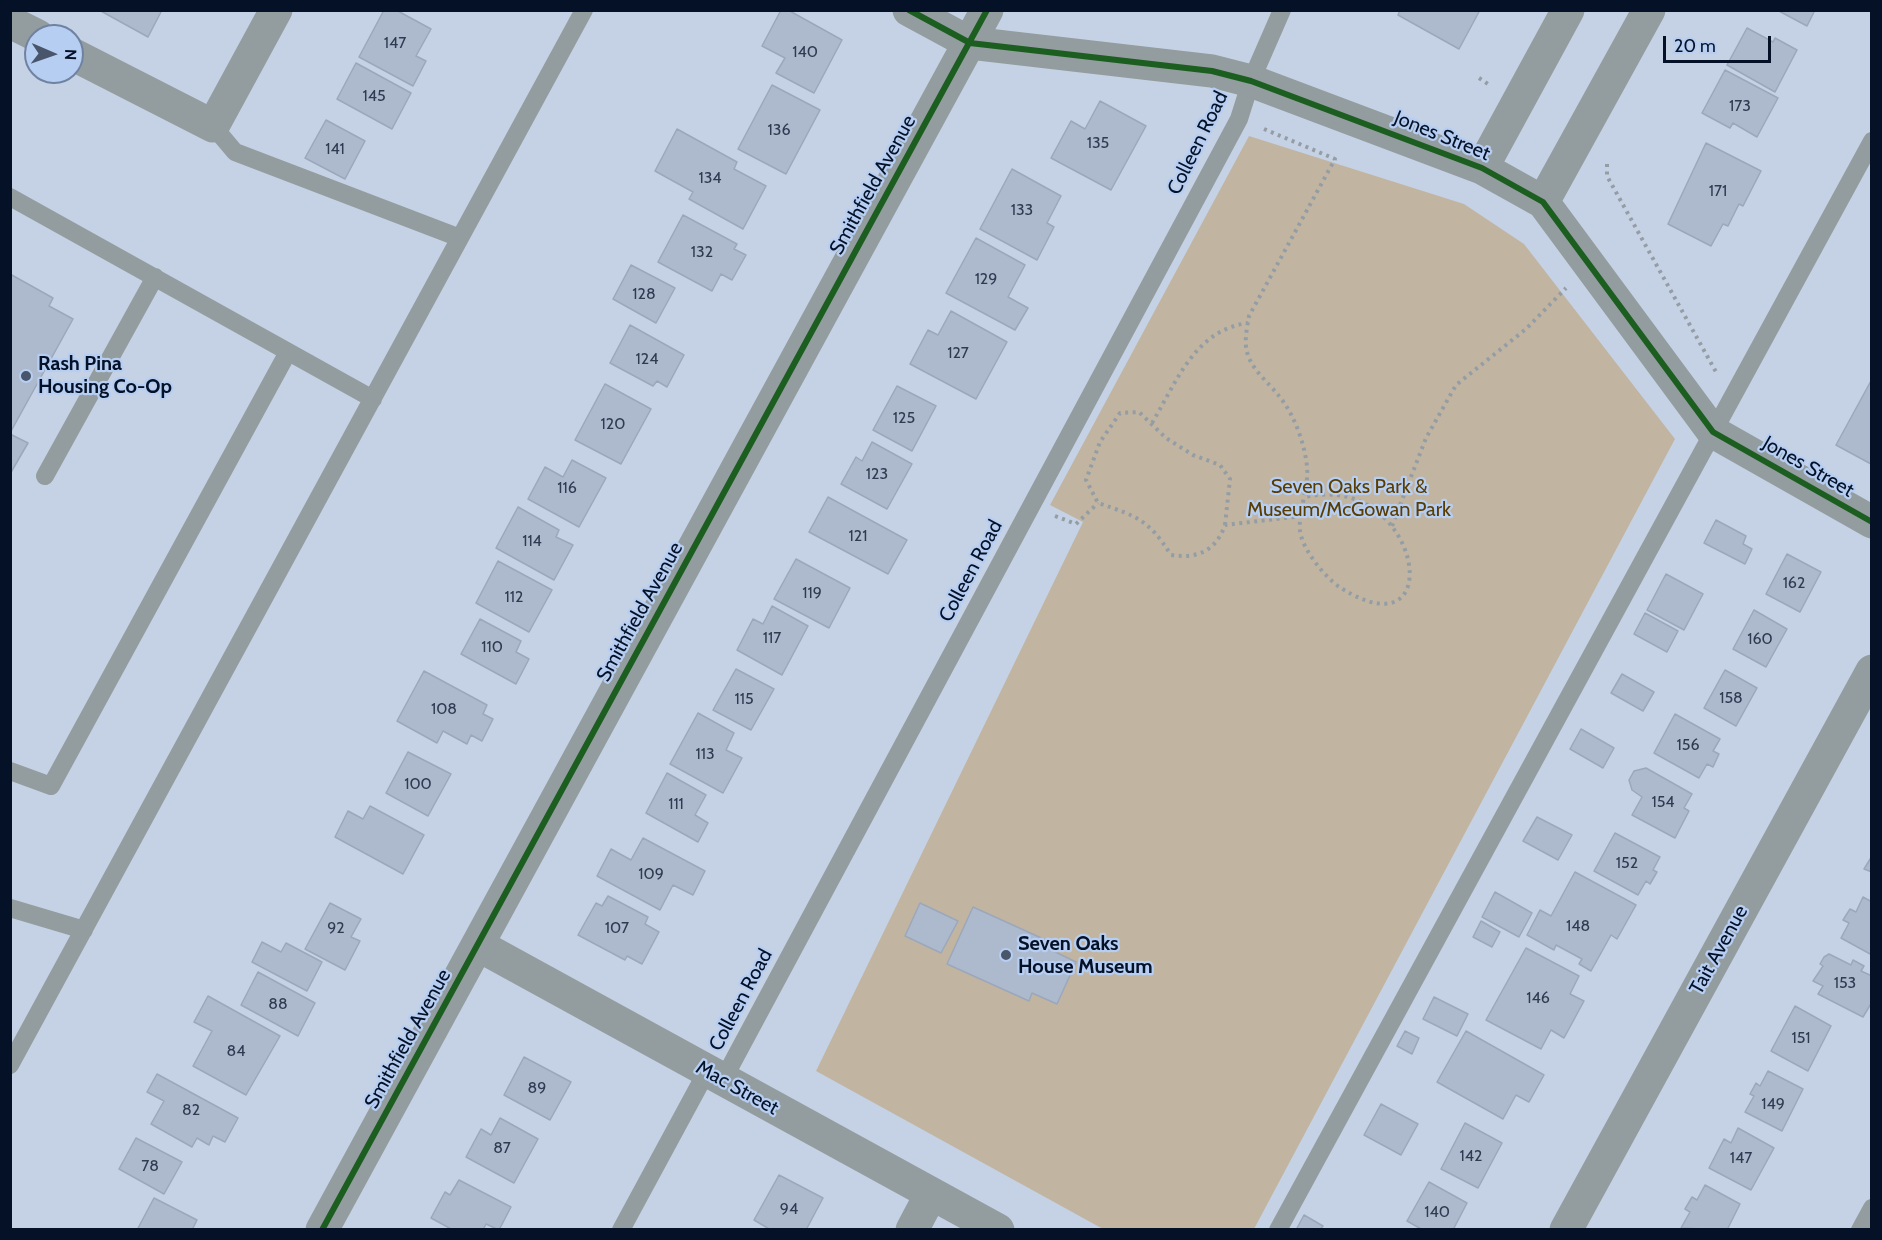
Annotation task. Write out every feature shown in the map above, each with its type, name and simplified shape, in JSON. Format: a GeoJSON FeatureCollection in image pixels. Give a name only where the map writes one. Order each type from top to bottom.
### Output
{"type":"FeatureCollection","features":[{"type":"Feature","properties":{"kind":"street"},"geometry":{"type":"LineString","coordinates":[[84,60],[213,126],[276,10]]}},
{"type":"Feature","properties":{"kind":"street","name":"Jones Street"},"geometry":{"type":"LineString","coordinates":[[909,10],[970,43],[1212,71],[1251,81],[1482,168],[1543,202],[1713,432],[1872,522]]}},
{"type":"Feature","properties":{"kind":"street","name":"Smithfield Avenue"},"geometry":{"type":"LineString","coordinates":[[322,1230],[987,10]]}},
{"type":"Feature","properties":{"kind":"street"},"geometry":{"type":"LineString","coordinates":[[1482,168],[1568,10]]}},
{"type":"Feature","properties":{"kind":"street"},"geometry":{"type":"LineString","coordinates":[[1543,202],[1649,10]]}},
{"type":"Feature","properties":{"kind":"street"},"geometry":{"type":"LineString","coordinates":[[10,22],[24,29]]}},
{"type":"Feature","properties":{"kind":"street","name":"Tait Avenue"},"geometry":{"type":"LineString","coordinates":[[1566,1230],[1872,671]]}},
{"type":"Feature","properties":{"kind":"street","name":"Mac Street"},"geometry":{"type":"LineString","coordinates":[[478,945],[995,1229]]}},
{"type":"Feature","properties":{"kind":"street"},"geometry":{"type":"LineString","coordinates":[[912,1230],[931,1194]]}},
{"type":"Feature","properties":{"kind":"lane"},"geometry":{"type":"LineString","coordinates":[[10,1065],[584,10]]}},
{"type":"Feature","properties":{"kind":"lane","name":"Colleen Road"},"geometry":{"type":"LineString","coordinates":[[621,1230],[715,1075],[1031,506],[1239,118],[1251,81],[1282,10]]}},
{"type":"Feature","properties":{"kind":"lane"},"geometry":{"type":"LineString","coordinates":[[213,126],[235,152],[460,238]]}},
{"type":"Feature","properties":{"kind":"lane"},"geometry":{"type":"LineString","coordinates":[[1278,1230],[1872,141]]}},
{"type":"Feature","properties":{"kind":"lane"},"geometry":{"type":"LineString","coordinates":[[10,197],[373,399]]}},
{"type":"Feature","properties":{"kind":"lane"},"geometry":{"type":"LineString","coordinates":[[45,476],[155,278]]}},
{"type":"Feature","properties":{"kind":"lane"},"geometry":{"type":"LineString","coordinates":[[10,771],[51,786],[288,352]]}},
{"type":"Feature","properties":{"kind":"lane"},"geometry":{"type":"LineString","coordinates":[[10,908],[84,930]]}},
{"type":"Feature","properties":{"kind":"lane"},"geometry":{"type":"LineString","coordinates":[[1860,1230],[1872,1208]]}},
{"type":"Feature","properties":{"kind":"path"},"geometry":{"type":"LineString","coordinates":[[1239,118],[1335,159],[1249,316],[1248,323],[1247,352],[1259,374],[1281,397],[1296,425],[1307,466],[1306,497],[1299,531],[1308,549],[1332,583],[1355,597],[1380,603],[1397,601],[1407,592],[1411,576],[1408,558],[1398,534],[1381,514],[1352,498],[1324,493],[1306,497]]}},
{"type":"Feature","properties":{"kind":"path"},"geometry":{"type":"LineString","coordinates":[[1607,164],[1607,176],[1731,399]]}},
{"type":"Feature","properties":{"kind":"path"},"geometry":{"type":"LineString","coordinates":[[1391,526],[1426,438],[1456,385],[1526,329],[1567,287]]}},
{"type":"Feature","properties":{"kind":"path"},"geometry":{"type":"LineString","coordinates":[[1152,423],[1196,349],[1227,325],[1248,323]]}},
{"type":"Feature","properties":{"kind":"path"},"geometry":{"type":"LineString","coordinates":[[1138,412],[1167,438],[1193,455],[1220,465],[1230,479],[1225,525],[1220,539],[1205,552],[1188,558],[1171,555],[1154,528],[1118,509],[1098,503],[1086,480],[1100,442],[1120,413],[1138,412]]}},
{"type":"Feature","properties":{"kind":"path"},"geometry":{"type":"LineString","coordinates":[[1031,506],[1076,524],[1098,503]]}},
{"type":"Feature","properties":{"kind":"path"},"geometry":{"type":"LineString","coordinates":[[1225,525],[1302,516]]}},
{"type":"Feature","properties":{"kind":"green space","name":"Seven Oaks Park & Museum/McGowan Park"},"geometry":{"type":"Polygon","coordinates":[[[1249,136],[1464,204],[1524,244],[1675,439],[1254,1229],[1103,1229],[816,1071],[1083,522],[1050,505],[1249,136]]]}},
{"type":"Feature","properties":{"kind":"building"},"geometry":{"type":"Polygon","coordinates":[[[99,10],[162,10],[148,37],[99,10]]]}},
{"type":"Feature","properties":{"kind":"building"},"geometry":{"type":"Polygon","coordinates":[[[384,10],[396,10],[431,29],[416,56],[426,61],[413,86],[359,57],[384,10]]]}},
{"type":"Feature","properties":{"kind":"building"},"geometry":{"type":"Polygon","coordinates":[[[781,10],[788,10],[842,40],[814,93],[776,73],[785,58],[762,46],[781,10]]]}},
{"type":"Feature","properties":{"kind":"building"},"geometry":{"type":"Polygon","coordinates":[[[1400,10],[1480,10],[1459,49],[1398,15],[1400,10]]]}},
{"type":"Feature","properties":{"kind":"building"},"geometry":{"type":"Polygon","coordinates":[[[1777,10],[1815,10],[1807,26],[1777,10]]]}},
{"type":"Feature","properties":{"kind":"building"},"geometry":{"type":"Polygon","coordinates":[[[1747,28],[1773,42],[1775,38],[1797,50],[1775,92],[1727,65],[1747,28]]]}},
{"type":"Feature","properties":{"kind":"building"},"geometry":{"type":"Polygon","coordinates":[[[356,63],[411,93],[392,129],[337,99],[356,63]]]}},
{"type":"Feature","properties":{"kind":"building"},"geometry":{"type":"Polygon","coordinates":[[[1725,70],[1778,98],[1757,137],[1733,123],[1730,128],[1702,113],[1725,70]]]}},
{"type":"Feature","properties":{"kind":"building"},"geometry":{"type":"Polygon","coordinates":[[[772,85],[820,110],[786,174],[738,149],[772,85]]]}},
{"type":"Feature","properties":{"kind":"building"},"geometry":{"type":"Polygon","coordinates":[[[1100,101],[1146,126],[1111,190],[1051,158],[1071,121],[1085,129],[1100,101]]]}},
{"type":"Feature","properties":{"kind":"building"},"geometry":{"type":"Polygon","coordinates":[[[326,120],[365,141],[345,179],[305,158],[326,120]]]}},
{"type":"Feature","properties":{"kind":"building"},"geometry":{"type":"Polygon","coordinates":[[[677,129],[737,162],[734,169],[766,186],[743,229],[689,199],[693,192],[655,171],[677,129]]]}},
{"type":"Feature","properties":{"kind":"building"},"geometry":{"type":"Polygon","coordinates":[[[1706,143],[1761,171],[1743,206],[1739,204],[1728,226],[1723,224],[1711,246],[1668,224],[1706,143]]]}},
{"type":"Feature","properties":{"kind":"building"},"geometry":{"type":"Polygon","coordinates":[[[1012,169],[1061,196],[1047,223],[1054,227],[1037,260],[980,229],[1012,169]]]}},
{"type":"Feature","properties":{"kind":"building"},"geometry":{"type":"Polygon","coordinates":[[[683,215],[737,244],[734,249],[746,255],[732,280],[721,274],[712,291],[658,262],[683,215]]]}},
{"type":"Feature","properties":{"kind":"building"},"geometry":{"type":"Polygon","coordinates":[[[976,238],[1025,265],[1008,297],[1028,308],[1015,330],[946,293],[976,238]]]}},
{"type":"Feature","properties":{"kind":"building"},"geometry":{"type":"Polygon","coordinates":[[[631,265],[675,288],[656,323],[613,299],[631,265]]]}},
{"type":"Feature","properties":{"kind":"building","name":"Rash Pina Housing Co-Op"},"geometry":{"type":"Polygon","coordinates":[[[10,274],[53,298],[49,306],[73,319],[10,433],[10,274]]]}},
{"type":"Feature","properties":{"kind":"building"},"geometry":{"type":"Polygon","coordinates":[[[951,311],[1007,342],[976,399],[910,364],[928,330],[938,335],[951,311]]]}},
{"type":"Feature","properties":{"kind":"building"},"geometry":{"type":"Polygon","coordinates":[[[630,325],[684,355],[667,387],[657,381],[653,386],[610,363],[630,325]]]}},
{"type":"Feature","properties":{"kind":"building"},"geometry":{"type":"Polygon","coordinates":[[[1872,379],[1872,463],[1871,464],[1836,445],[1872,379]]]}},
{"type":"Feature","properties":{"kind":"building"},"geometry":{"type":"Polygon","coordinates":[[[605,384],[651,409],[621,464],[575,440],[605,384]]]}},
{"type":"Feature","properties":{"kind":"building"},"geometry":{"type":"Polygon","coordinates":[[[897,386],[936,406],[912,451],[873,430],[897,386]]]}},
{"type":"Feature","properties":{"kind":"building","name":"Rash Pina Housing Co-Op"},"geometry":{"type":"Polygon","coordinates":[[[10,434],[28,443],[10,474],[10,434]]]}},
{"type":"Feature","properties":{"kind":"building"},"geometry":{"type":"Polygon","coordinates":[[[872,442],[912,464],[887,509],[841,484],[856,457],[862,461],[872,442]]]}},
{"type":"Feature","properties":{"kind":"building"},"geometry":{"type":"Polygon","coordinates":[[[572,460],[606,478],[579,527],[528,499],[545,467],[563,477],[572,460]]]}},
{"type":"Feature","properties":{"kind":"building"},"geometry":{"type":"Polygon","coordinates":[[[828,497],[907,540],[888,574],[809,532],[828,497]]]}},
{"type":"Feature","properties":{"kind":"building"},"geometry":{"type":"Polygon","coordinates":[[[518,507],[559,530],[556,537],[573,545],[554,580],[496,548],[518,507]]]}},
{"type":"Feature","properties":{"kind":"building"},"geometry":{"type":"Polygon","coordinates":[[[1716,520],[1746,536],[1743,544],[1752,549],[1745,564],[1704,543],[1716,520]]]}},
{"type":"Feature","properties":{"kind":"building"},"geometry":{"type":"Polygon","coordinates":[[[1787,554],[1821,572],[1800,612],[1766,594],[1787,554]]]}},
{"type":"Feature","properties":{"kind":"building"},"geometry":{"type":"Polygon","coordinates":[[[796,559],[850,588],[829,628],[774,599],[796,559]]]}},
{"type":"Feature","properties":{"kind":"building"},"geometry":{"type":"Polygon","coordinates":[[[498,561],[552,590],[529,632],[476,603],[498,561]]]}},
{"type":"Feature","properties":{"kind":"building"},"geometry":{"type":"Polygon","coordinates":[[[1666,574],[1703,594],[1684,630],[1647,610],[1666,574]]]}},
{"type":"Feature","properties":{"kind":"building"},"geometry":{"type":"Polygon","coordinates":[[[772,606],[808,626],[782,675],[737,650],[753,619],[763,624],[772,606]]]}},
{"type":"Feature","properties":{"kind":"building"},"geometry":{"type":"Polygon","coordinates":[[[1754,610],[1787,629],[1766,667],[1733,649],[1754,610]]]}},
{"type":"Feature","properties":{"kind":"building"},"geometry":{"type":"Polygon","coordinates":[[[1645,613],[1678,631],[1667,652],[1634,634],[1645,613]]]}},
{"type":"Feature","properties":{"kind":"building"},"geometry":{"type":"Polygon","coordinates":[[[480,619],[521,641],[516,652],[529,659],[516,684],[461,654],[480,619]]]}},
{"type":"Feature","properties":{"kind":"building"},"geometry":{"type":"Polygon","coordinates":[[[736,669],[774,689],[751,730],[713,710],[736,669]]]}},
{"type":"Feature","properties":{"kind":"building"},"geometry":{"type":"Polygon","coordinates":[[[1725,670],[1757,688],[1736,726],[1704,708],[1725,670]]]}},
{"type":"Feature","properties":{"kind":"building"},"geometry":{"type":"Polygon","coordinates":[[[424,671],[487,705],[483,714],[493,719],[482,741],[471,735],[467,744],[443,731],[437,743],[397,721],[424,671]]]}},
{"type":"Feature","properties":{"kind":"building"},"geometry":{"type":"Polygon","coordinates":[[[1622,674],[1654,692],[1643,711],[1611,693],[1622,674]]]}},
{"type":"Feature","properties":{"kind":"building"},"geometry":{"type":"Polygon","coordinates":[[[698,713],[734,733],[726,750],[742,758],[723,793],[670,764],[698,713]]]}},
{"type":"Feature","properties":{"kind":"building"},"geometry":{"type":"Polygon","coordinates":[[[1675,714],[1720,739],[1713,751],[1719,754],[1713,767],[1707,764],[1699,778],[1654,753],[1675,714]]]}},
{"type":"Feature","properties":{"kind":"building"},"geometry":{"type":"Polygon","coordinates":[[[1581,729],[1614,748],[1603,768],[1570,749],[1581,729]]]}},
{"type":"Feature","properties":{"kind":"building"},"geometry":{"type":"Polygon","coordinates":[[[408,752],[451,774],[428,816],[386,793],[408,752]]]}},
{"type":"Feature","properties":{"kind":"building"},"geometry":{"type":"Polygon","coordinates":[[[1646,768],[1692,794],[1684,808],[1689,811],[1675,838],[1632,815],[1642,797],[1632,790],[1629,780],[1634,771],[1646,768]]]}},
{"type":"Feature","properties":{"kind":"building"},"geometry":{"type":"Polygon","coordinates":[[[667,773],[706,795],[695,815],[708,823],[698,842],[646,813],[667,773]]]}},
{"type":"Feature","properties":{"kind":"building"},"geometry":{"type":"Polygon","coordinates":[[[370,806],[424,835],[403,874],[335,837],[348,811],[363,819],[370,806]]]}},
{"type":"Feature","properties":{"kind":"building"},"geometry":{"type":"Polygon","coordinates":[[[1537,817],[1572,835],[1558,860],[1523,841],[1537,817]]]}},
{"type":"Feature","properties":{"kind":"building"},"geometry":{"type":"Polygon","coordinates":[[[1615,833],[1660,857],[1653,870],[1657,872],[1650,884],[1646,881],[1638,895],[1594,871],[1615,833]]]}},
{"type":"Feature","properties":{"kind":"building"},"geometry":{"type":"Polygon","coordinates":[[[643,838],[705,871],[693,895],[673,885],[660,910],[597,876],[611,849],[631,860],[643,838]]]}},
{"type":"Feature","properties":{"kind":"building"},"geometry":{"type":"Polygon","coordinates":[[[1872,856],[1872,872],[1864,869],[1872,856]]]}},
{"type":"Feature","properties":{"kind":"building"},"geometry":{"type":"Polygon","coordinates":[[[1575,872],[1636,905],[1617,939],[1611,935],[1591,971],[1579,964],[1582,959],[1556,945],[1554,950],[1527,935],[1540,910],[1551,916],[1575,872]]]}},
{"type":"Feature","properties":{"kind":"building"},"geometry":{"type":"Polygon","coordinates":[[[1495,892],[1532,913],[1519,937],[1482,917],[1495,892]]]}},
{"type":"Feature","properties":{"kind":"building"},"geometry":{"type":"Polygon","coordinates":[[[608,896],[648,917],[645,924],[659,932],[642,964],[627,956],[625,960],[578,935],[596,903],[602,906],[608,896]]]}},
{"type":"Feature","properties":{"kind":"building"},"geometry":{"type":"Polygon","coordinates":[[[1863,897],[1872,902],[1872,955],[1841,938],[1849,923],[1843,920],[1850,909],[1856,912],[1863,897]]]}},
{"type":"Feature","properties":{"kind":"building"},"geometry":{"type":"Polygon","coordinates":[[[330,903],[361,919],[351,937],[360,941],[345,970],[305,949],[330,903]]]}},
{"type":"Feature","properties":{"kind":"building"},"geometry":{"type":"Polygon","coordinates":[[[920,903],[958,921],[941,953],[905,936],[920,903]]]}},
{"type":"Feature","properties":{"kind":"building","name":"Seven Oaks House Museum"},"geometry":{"type":"Polygon","coordinates":[[[973,907],[1048,941],[1045,947],[1076,962],[1057,1004],[1032,993],[1029,1001],[947,964],[973,907]]]}},
{"type":"Feature","properties":{"kind":"building"},"geometry":{"type":"Polygon","coordinates":[[[1481,921],[1500,932],[1492,947],[1473,937],[1481,921]]]}},
{"type":"Feature","properties":{"kind":"building"},"geometry":{"type":"Polygon","coordinates":[[[262,942],[281,952],[286,943],[322,962],[307,991],[252,962],[262,942]]]}},
{"type":"Feature","properties":{"kind":"building"},"geometry":{"type":"Polygon","coordinates":[[[1526,948],[1579,976],[1570,994],[1584,1001],[1564,1038],[1551,1030],[1541,1049],[1486,1020],[1526,948]]]}},
{"type":"Feature","properties":{"kind":"building"},"geometry":{"type":"Polygon","coordinates":[[[1829,954],[1851,965],[1853,960],[1864,966],[1861,971],[1872,976],[1872,1002],[1863,1017],[1818,994],[1823,986],[1813,981],[1823,966],[1820,964],[1824,957],[1829,954]]]}},
{"type":"Feature","properties":{"kind":"building"},"geometry":{"type":"Polygon","coordinates":[[[258,972],[315,1003],[298,1036],[241,1005],[258,972]]]}},
{"type":"Feature","properties":{"kind":"building"},"geometry":{"type":"Polygon","coordinates":[[[208,996],[280,1036],[246,1095],[193,1066],[212,1031],[194,1022],[208,996]]]}},
{"type":"Feature","properties":{"kind":"building"},"geometry":{"type":"Polygon","coordinates":[[[1434,997],[1468,1014],[1457,1036],[1423,1019],[1434,997]]]}},
{"type":"Feature","properties":{"kind":"building"},"geometry":{"type":"Polygon","coordinates":[[[1795,1006],[1831,1026],[1808,1071],[1771,1051],[1795,1006]]]}},
{"type":"Feature","properties":{"kind":"building"},"geometry":{"type":"Polygon","coordinates":[[[1405,1031],[1419,1038],[1412,1054],[1397,1046],[1405,1031]]]}},
{"type":"Feature","properties":{"kind":"building"},"geometry":{"type":"Polygon","coordinates":[[[1466,1031],[1544,1075],[1529,1102],[1516,1095],[1503,1119],[1437,1082],[1466,1031]]]}},
{"type":"Feature","properties":{"kind":"building"},"geometry":{"type":"Polygon","coordinates":[[[524,1057],[571,1082],[550,1120],[504,1095],[524,1057]]]}},
{"type":"Feature","properties":{"kind":"building"},"geometry":{"type":"Polygon","coordinates":[[[1768,1071],[1803,1089],[1782,1131],[1745,1112],[1754,1096],[1750,1094],[1756,1083],[1760,1086],[1768,1071]]]}},
{"type":"Feature","properties":{"kind":"building"},"geometry":{"type":"Polygon","coordinates":[[[157,1074],[238,1118],[225,1142],[213,1136],[209,1145],[197,1138],[192,1147],[151,1124],[164,1101],[147,1092],[157,1074]]]}},
{"type":"Feature","properties":{"kind":"building"},"geometry":{"type":"Polygon","coordinates":[[[1381,1104],[1418,1124],[1401,1155],[1364,1135],[1381,1104]]]}},
{"type":"Feature","properties":{"kind":"building"},"geometry":{"type":"Polygon","coordinates":[[[500,1118],[538,1139],[514,1183],[466,1157],[481,1129],[491,1135],[500,1118]]]}},
{"type":"Feature","properties":{"kind":"building"},"geometry":{"type":"Polygon","coordinates":[[[1465,1123],[1502,1143],[1478,1188],[1441,1169],[1465,1123]]]}},
{"type":"Feature","properties":{"kind":"building"},"geometry":{"type":"Polygon","coordinates":[[[1738,1128],[1774,1148],[1751,1190],[1709,1168],[1724,1139],[1731,1143],[1738,1128]]]}},
{"type":"Feature","properties":{"kind":"building"},"geometry":{"type":"Polygon","coordinates":[[[136,1138],[182,1162],[164,1194],[119,1169],[136,1138]]]}},
{"type":"Feature","properties":{"kind":"building"},"geometry":{"type":"Polygon","coordinates":[[[779,1175],[823,1198],[806,1230],[771,1230],[754,1220],[779,1175]]]}},
{"type":"Feature","properties":{"kind":"building"},"geometry":{"type":"Polygon","coordinates":[[[459,1180],[511,1207],[499,1230],[486,1224],[483,1230],[453,1230],[431,1218],[445,1192],[450,1195],[459,1180]]]}},
{"type":"Feature","properties":{"kind":"building"},"geometry":{"type":"Polygon","coordinates":[[[1429,1182],[1467,1203],[1453,1230],[1423,1230],[1407,1221],[1429,1182]]]}},
{"type":"Feature","properties":{"kind":"building"},"geometry":{"type":"Polygon","coordinates":[[[1705,1185],[1740,1204],[1727,1230],[1681,1228],[1690,1212],[1685,1209],[1692,1197],[1697,1200],[1705,1185]]]}},
{"type":"Feature","properties":{"kind":"building"},"geometry":{"type":"Polygon","coordinates":[[[154,1198],[197,1220],[192,1230],[137,1230],[154,1198]]]}},
{"type":"Feature","properties":{"kind":"building"},"geometry":{"type":"Polygon","coordinates":[[[1304,1215],[1323,1226],[1320,1230],[1296,1230],[1304,1215]]]}},
{"type":"Feature","properties":{"kind":"cycle path"},"geometry":{"type":"LineString","coordinates":[[909,10],[970,43],[1212,71],[1251,81],[1482,168],[1543,202],[1713,432],[1872,522]]}},
{"type":"Feature","properties":{"kind":"cycle path"},"geometry":{"type":"LineString","coordinates":[[322,1230],[987,10]]}},
{"type":"Feature","properties":{"kind":"place","name":"Rash Pina Housing Co-Op"},"geometry":{"type":"Point","coordinates":[26,376]}},
{"type":"Feature","properties":{"kind":"place","name":"Seven Oaks House Museum"},"geometry":{"type":"Point","coordinates":[1006,955]}}]}
